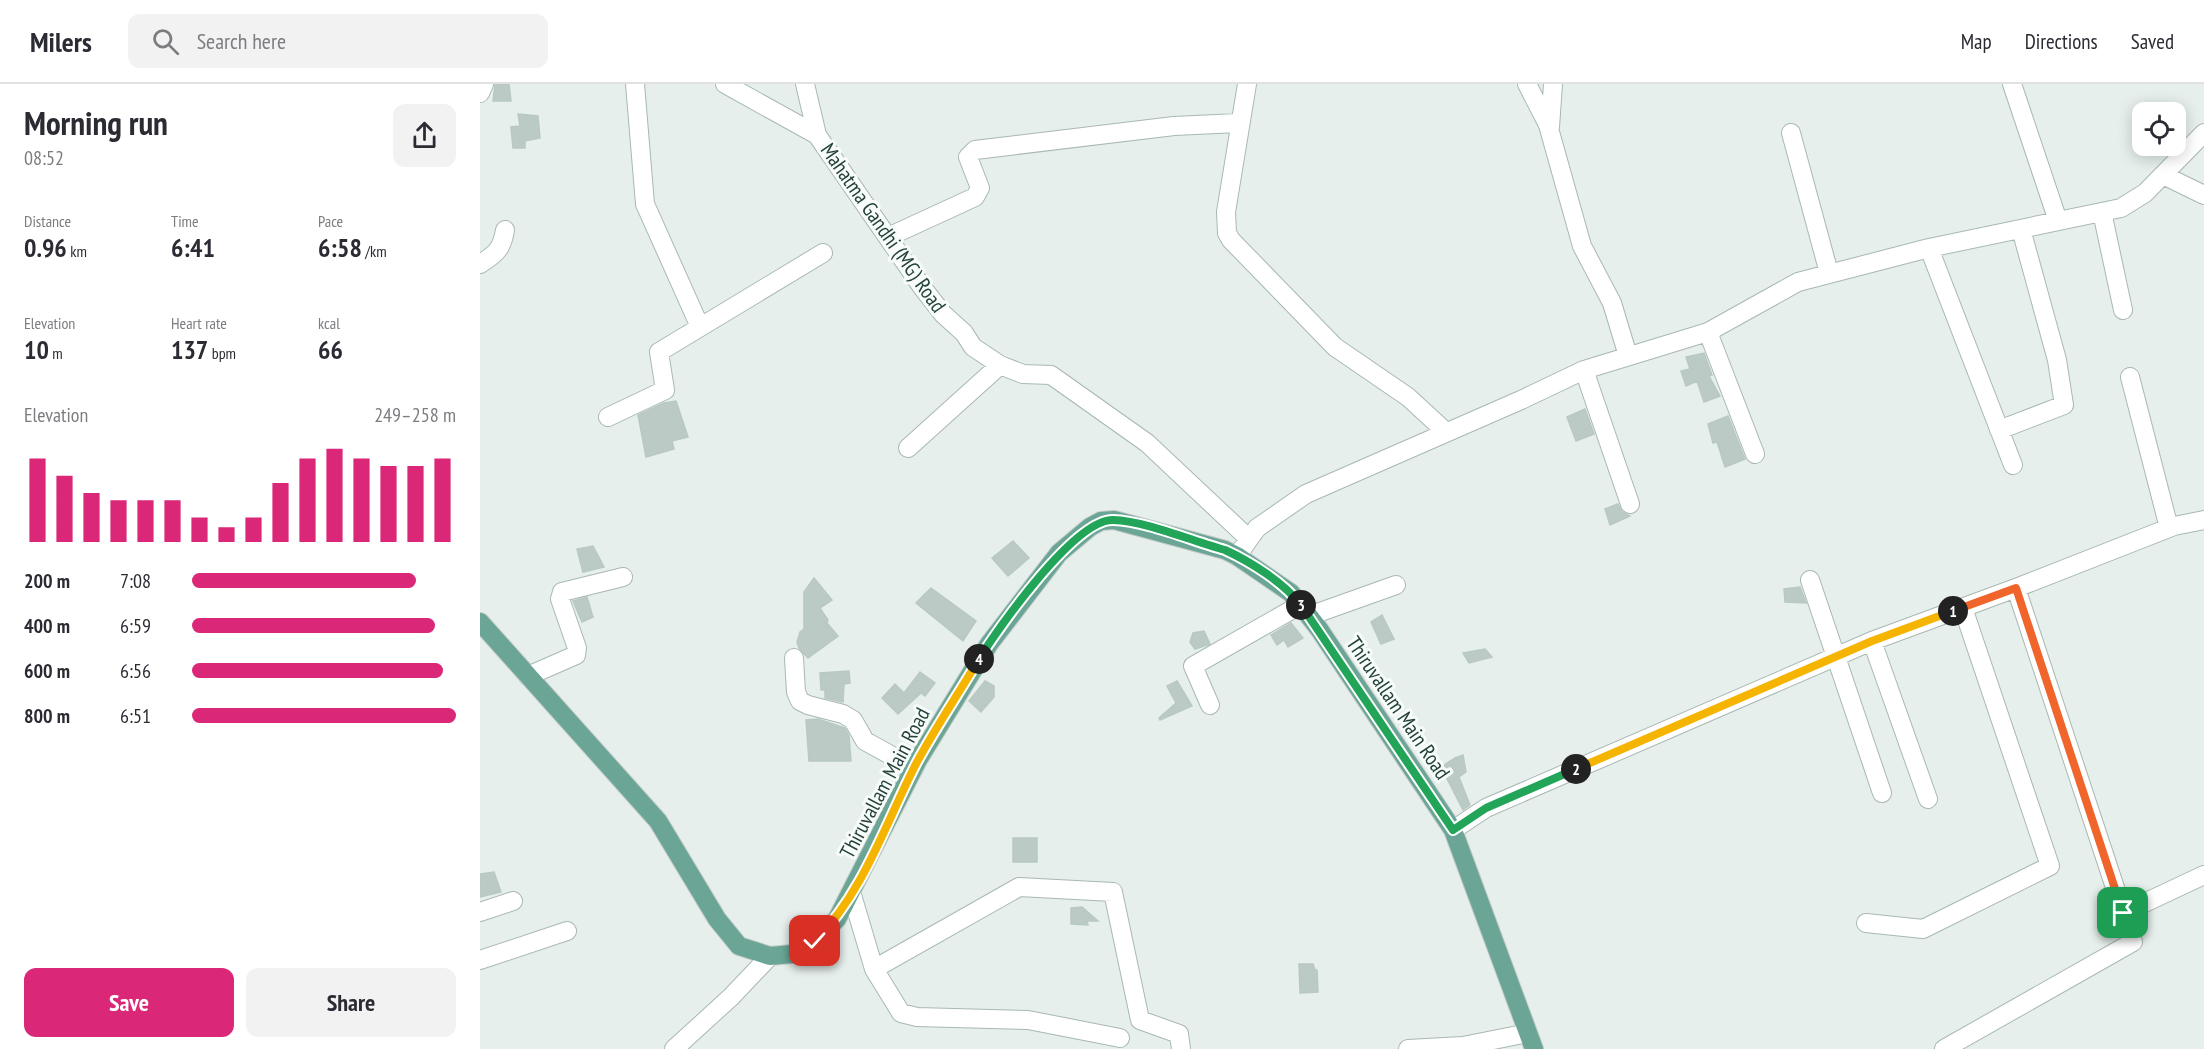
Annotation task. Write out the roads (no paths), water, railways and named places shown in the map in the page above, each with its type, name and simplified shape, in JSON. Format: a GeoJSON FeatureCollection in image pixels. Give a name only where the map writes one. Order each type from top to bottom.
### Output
{"type":"FeatureCollection","features":[{"type":"Feature","properties":{"kind":"main road","name":"Thiruvallam Main Road"},"geometry":{"type":"LineString","coordinates":[[480,622],[658,822],[717,919],[739,946],[770,956],[792,954],[815,941],[837,919],[852,895],[914,768],[989,644],[1059,553],[1090,527],[1101,521],[1132,523],[1237,556],[1291,593],[1305,610],[1453,830],[1532,1041]]}},
{"type":"Feature","properties":{"kind":"street"},"geometry":{"type":"LineString","coordinates":[[480,93],[484,84]]}},
{"type":"Feature","properties":{"kind":"street"},"geometry":{"type":"LineString","coordinates":[[635,84],[645,204],[700,327]]}},
{"type":"Feature","properties":{"kind":"street"},"geometry":{"type":"LineString","coordinates":[[725,84],[817,135]]}},
{"type":"Feature","properties":{"kind":"street","name":"Mahatma Gandhi (MG) Road"},"geometry":{"type":"LineString","coordinates":[[805,84],[817,135],[943,314],[964,333],[973,347],[1000,365],[1023,374],[1051,375],[1147,443],[1248,538]]}},
{"type":"Feature","properties":{"kind":"street"},"geometry":{"type":"LineString","coordinates":[[1247,84],[1238,123],[1226,212],[1227,233],[1231,240],[1335,347],[1408,397],[1446,432]]}},
{"type":"Feature","properties":{"kind":"street"},"geometry":{"type":"LineString","coordinates":[[1527,84],[1550,131],[1582,246],[1612,303],[1628,356]]}},
{"type":"Feature","properties":{"kind":"street"},"geometry":{"type":"LineString","coordinates":[[1550,131],[1553,84]]}},
{"type":"Feature","properties":{"kind":"street"},"geometry":{"type":"LineString","coordinates":[[2012,84],[2058,221]]}},
{"type":"Feature","properties":{"kind":"street"},"geometry":{"type":"LineString","coordinates":[[888,237],[975,197],[980,188],[968,157],[975,150],[1174,126],[1238,123]]}},
{"type":"Feature","properties":{"kind":"street"},"geometry":{"type":"LineString","coordinates":[[1791,133],[1829,273]]}},
{"type":"Feature","properties":{"kind":"street"},"geometry":{"type":"LineString","coordinates":[[1237,556],[1248,538],[1265,522],[1306,494],[1584,369],[1708,332],[1798,282],[1929,248],[2121,208],[2145,193],[2204,133]]}},
{"type":"Feature","properties":{"kind":"street"},"geometry":{"type":"LineString","coordinates":[[2163,175],[2204,195]]}},
{"type":"Feature","properties":{"kind":"street"},"geometry":{"type":"LineString","coordinates":[[2102,212],[2123,310]]}},
{"type":"Feature","properties":{"kind":"street"},"geometry":{"type":"LineString","coordinates":[[1999,430],[2064,405],[2057,360],[2021,229]]}},
{"type":"Feature","properties":{"kind":"street"},"geometry":{"type":"LineString","coordinates":[[480,264],[495,255],[503,246],[504,230]]}},
{"type":"Feature","properties":{"kind":"street"},"geometry":{"type":"LineString","coordinates":[[1929,248],[2013,465]]}},
{"type":"Feature","properties":{"kind":"street"},"geometry":{"type":"LineString","coordinates":[[608,417],[666,390],[658,352],[823,253]]}},
{"type":"Feature","properties":{"kind":"street"},"geometry":{"type":"LineString","coordinates":[[1708,332],[1755,454]]}},
{"type":"Feature","properties":{"kind":"street"},"geometry":{"type":"LineString","coordinates":[[908,448],[1000,365]]}},
{"type":"Feature","properties":{"kind":"street"},"geometry":{"type":"LineString","coordinates":[[1584,369],[1630,504]]}},
{"type":"Feature","properties":{"kind":"street"},"geometry":{"type":"LineString","coordinates":[[2130,377],[2169,528]]}},
{"type":"Feature","properties":{"kind":"street"},"geometry":{"type":"LineString","coordinates":[[1453,830],[1486,808],[1872,641],[2169,528],[2204,520]]}},
{"type":"Feature","properties":{"kind":"street"},"geometry":{"type":"LineString","coordinates":[[528,676],[576,655],[577,648],[560,598],[562,592],[623,577]]}},
{"type":"Feature","properties":{"kind":"street"},"geometry":{"type":"LineString","coordinates":[[1810,580],[1882,793]]}},
{"type":"Feature","properties":{"kind":"street"},"geometry":{"type":"LineString","coordinates":[[1210,705],[1193,666],[1305,610],[1396,585]]}},
{"type":"Feature","properties":{"kind":"street"},"geometry":{"type":"LineString","coordinates":[[1944,1049],[2133,942],[2016,588]]}},
{"type":"Feature","properties":{"kind":"street"},"geometry":{"type":"LineString","coordinates":[[1866,923],[1923,929],[2050,866],[1963,608]]}},
{"type":"Feature","properties":{"kind":"street"},"geometry":{"type":"LineString","coordinates":[[1872,641],[1928,799]]}},
{"type":"Feature","properties":{"kind":"street"},"geometry":{"type":"LineString","coordinates":[[794,658],[796,692],[803,703],[853,720],[865,741],[914,768]]}},
{"type":"Feature","properties":{"kind":"street"},"geometry":{"type":"LineString","coordinates":[[2123,913],[2204,875]]}},
{"type":"Feature","properties":{"kind":"street"},"geometry":{"type":"LineString","coordinates":[[874,969],[1019,887],[1113,892],[1140,1020],[1179,1034],[1181,1049]]}},
{"type":"Feature","properties":{"kind":"street"},"geometry":{"type":"LineString","coordinates":[[852,895],[874,969],[896,1008],[906,1015],[1028,1020],[1120,1038]]}},
{"type":"Feature","properties":{"kind":"street"},"geometry":{"type":"LineString","coordinates":[[480,912],[513,901]]}},
{"type":"Feature","properties":{"kind":"street"},"geometry":{"type":"LineString","coordinates":[[480,960],[567,931]]}},
{"type":"Feature","properties":{"kind":"street"},"geometry":{"type":"LineString","coordinates":[[674,1049],[731,997],[770,956]]}},
{"type":"Feature","properties":{"kind":"street"},"geometry":{"type":"LineString","coordinates":[[1408,1049],[1532,1041]]}}]}
